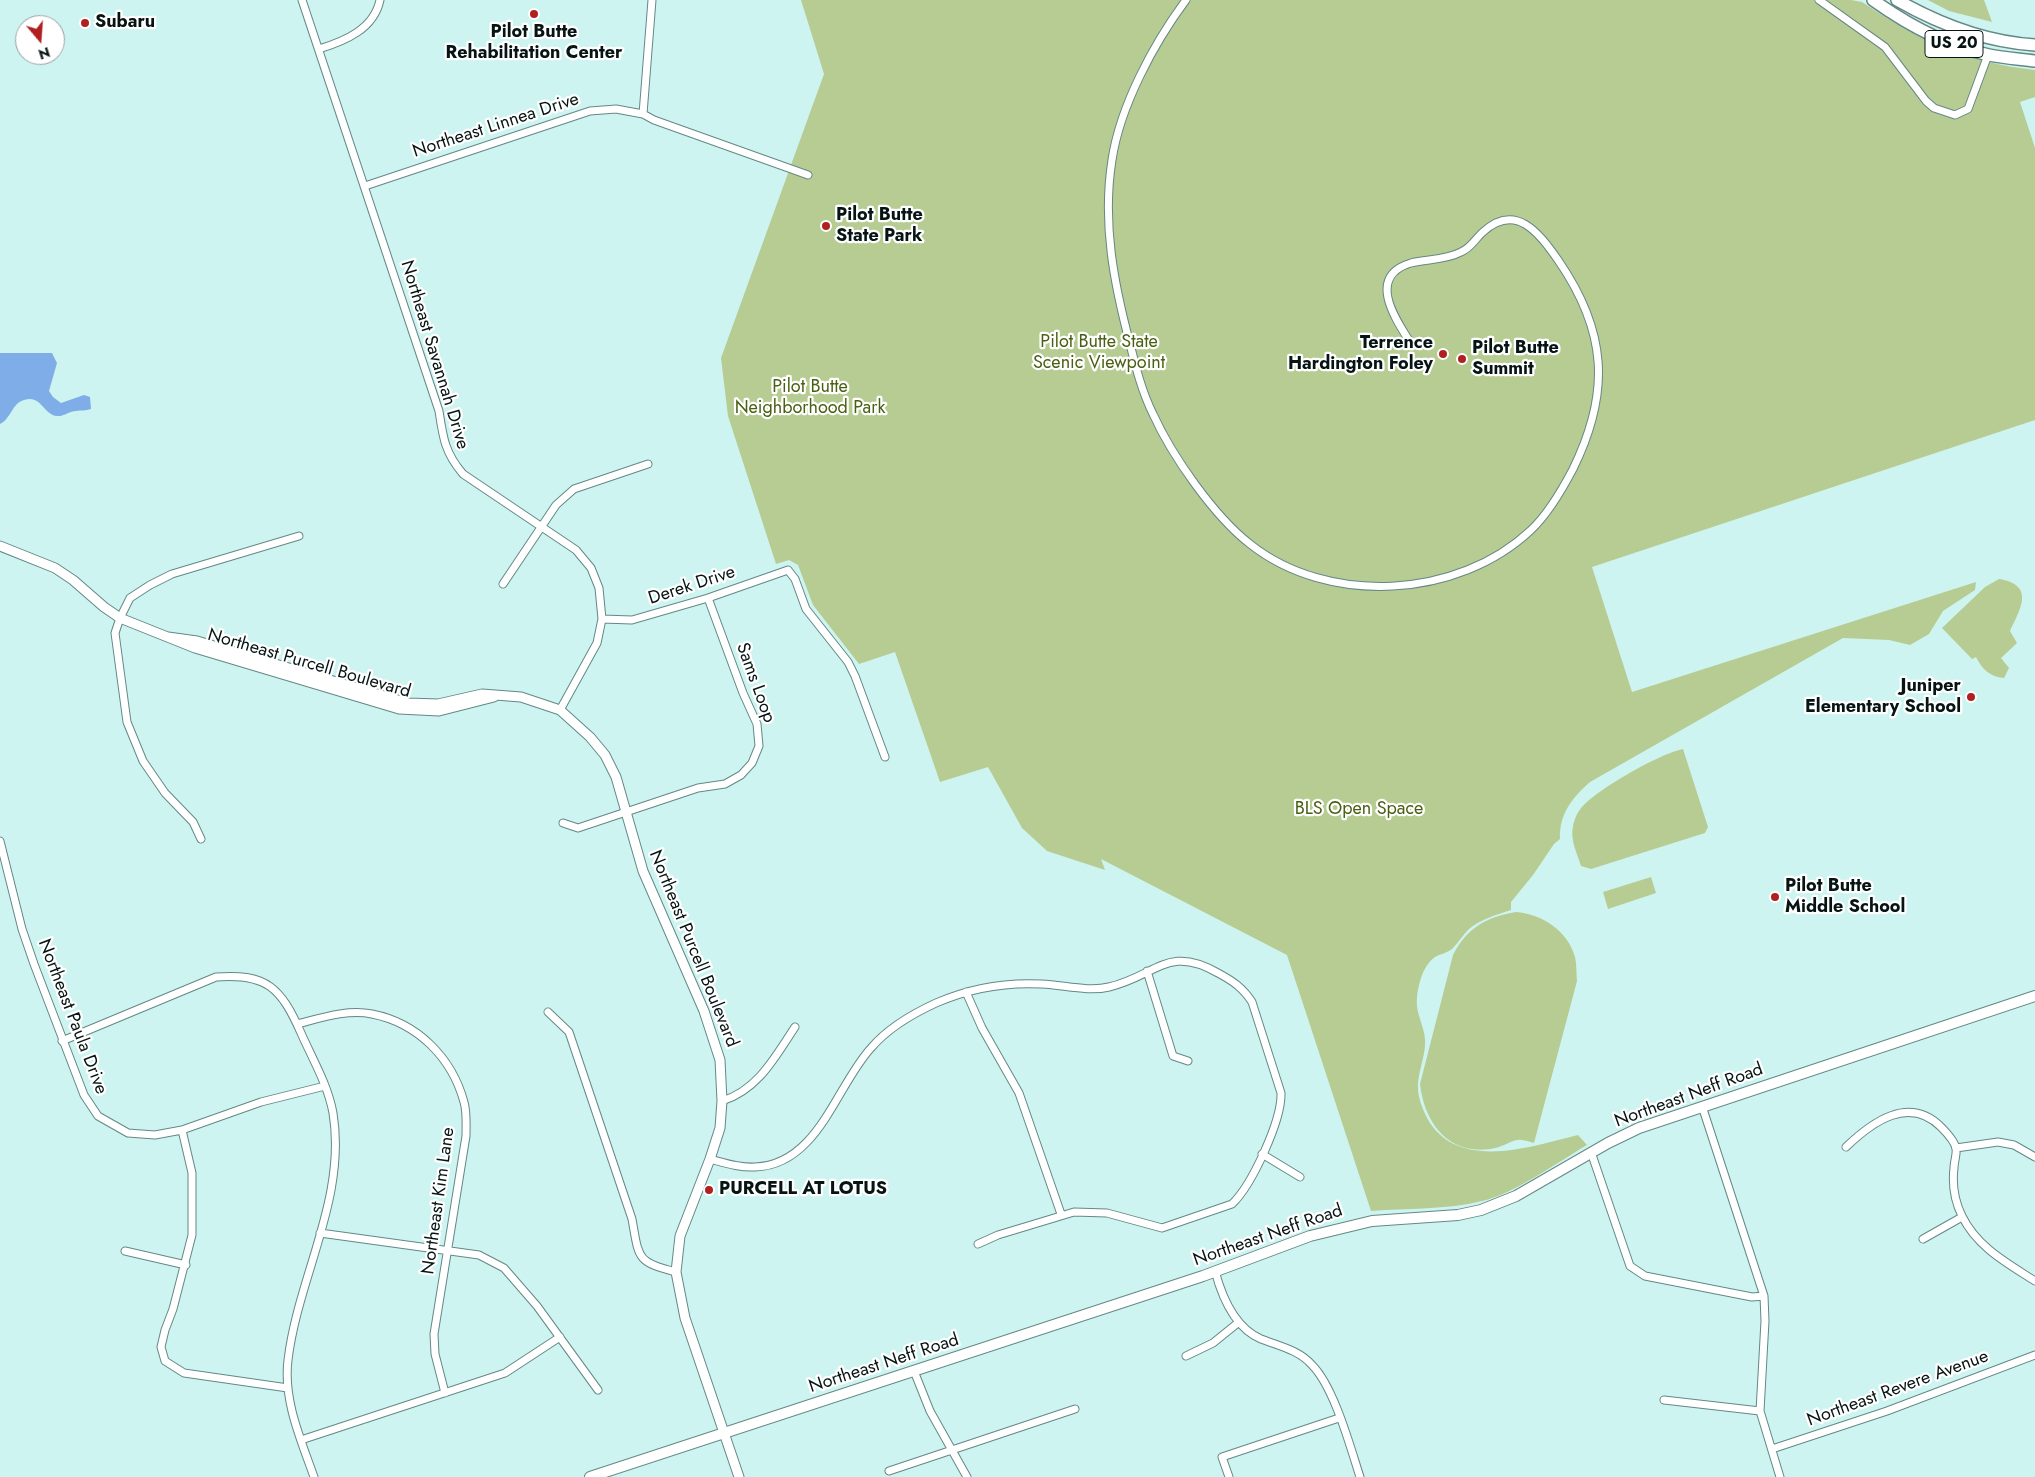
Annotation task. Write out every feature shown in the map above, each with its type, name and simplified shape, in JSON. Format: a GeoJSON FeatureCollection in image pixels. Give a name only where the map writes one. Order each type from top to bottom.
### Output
{"type":"FeatureCollection","features":[{"type":"Feature","properties":{"kind":"main road","name":"US 20"},"geometry":{"type":"LineString","coordinates":[[1873,0],[1899,18],[1934,36],[1988,55],[2035,61]]}},
{"type":"Feature","properties":{"kind":"main road","name":"US 20"},"geometry":{"type":"LineString","coordinates":[[1897,0],[1948,25],[1999,40],[2035,45]]}},
{"type":"Feature","properties":{"kind":"main road"},"geometry":{"type":"LineString","coordinates":[[1988,55],[1994,46],[2029,51],[2035,50]]}},
{"type":"Feature","properties":{"kind":"main road","name":"Northeast Neff Road"},"geometry":{"type":"LineString","coordinates":[[590,1477],[1215,1272],[1310,1236],[1372,1221],[1458,1215],[1481,1210],[1516,1196],[1591,1152],[1639,1128],[2035,996]]}},
{"type":"Feature","properties":{"kind":"street","name":"Northeast Savannah Drive"},"geometry":{"type":"LineString","coordinates":[[302,0],[365,186],[438,411],[443,441],[451,459],[463,474],[576,550],[591,568],[599,588],[602,619],[597,643],[560,710]]}},
{"type":"Feature","properties":{"kind":"street"},"geometry":{"type":"LineString","coordinates":[[319,49],[347,40],[363,28],[378,11],[380,0]]}},
{"type":"Feature","properties":{"kind":"street"},"geometry":{"type":"LineString","coordinates":[[643,114],[652,0]]}},
{"type":"Feature","properties":{"kind":"street"},"geometry":{"type":"LineString","coordinates":[[1186,0],[1154,50],[1128,104],[1112,157],[1107,204],[1111,255],[1122,312],[1141,385],[1153,416],[1193,482],[1219,515],[1250,544],[1285,567],[1316,579],[1353,587],[1391,587],[1433,580],[1476,566],[1511,546],[1533,529],[1566,482],[1582,452],[1599,396],[1599,358],[1593,328],[1570,278],[1540,237],[1521,221],[1508,219],[1484,231],[1470,247],[1460,253],[1410,264],[1397,269],[1390,276],[1386,289],[1387,299],[1394,317],[1410,342]]}},
{"type":"Feature","properties":{"kind":"street"},"geometry":{"type":"LineString","coordinates":[[1818,0],[1885,47],[1926,101],[1945,113],[1955,114],[1968,109],[1988,55]]}},
{"type":"Feature","properties":{"kind":"street","name":"Northeast Linnea Drive"},"geometry":{"type":"LineString","coordinates":[[365,186],[590,111],[616,109],[643,114],[654,120],[808,175]]}},
{"type":"Feature","properties":{"kind":"street"},"geometry":{"type":"LineString","coordinates":[[503,584],[556,505],[574,489],[648,464]]}},
{"type":"Feature","properties":{"kind":"street"},"geometry":{"type":"LineString","coordinates":[[201,839],[192,822],[165,793],[143,761],[126,722],[115,633],[130,598],[150,585],[172,574],[299,536]]}},
{"type":"Feature","properties":{"kind":"street","name":"Northeast Purcell Boulevard"},"geometry":{"type":"LineString","coordinates":[[0,546],[55,568],[120,618],[168,637],[197,641],[408,703],[438,704],[482,694],[521,697],[560,710],[590,736],[606,755],[616,777],[643,870],[715,1041],[722,1077],[720,1128],[680,1236],[676,1272],[685,1318],[739,1477]]}},
{"type":"Feature","properties":{"kind":"street","name":"Derek Drive"},"geometry":{"type":"LineString","coordinates":[[602,619],[632,620],[708,598],[788,570],[795,579],[806,609],[848,662],[885,757]]}},
{"type":"Feature","properties":{"kind":"street","name":"Sams Loop"},"geometry":{"type":"LineString","coordinates":[[563,823],[578,828],[698,788],[725,784],[741,775],[752,763],[759,746],[758,724],[743,693],[708,598]]}},
{"type":"Feature","properties":{"kind":"street","name":"Northeast Paula Drive"},"geometry":{"type":"LineString","coordinates":[[0,841],[22,929],[62,1041],[84,1095],[98,1116],[128,1133],[156,1135],[182,1130],[261,1102],[325,1086]]}},
{"type":"Feature","properties":{"kind":"street"},"geometry":{"type":"LineString","coordinates":[[710,1159],[753,1168],[766,1166],[795,1152],[816,1133],[870,1048],[898,1024],[935,1004],[966,992],[988,986],[1020,984],[1100,989],[1118,985],[1147,971],[1177,960],[1204,964],[1234,981],[1244,990],[1252,1002],[1281,1093],[1282,1106],[1262,1154],[1240,1196],[1232,1204],[1162,1228],[1107,1213],[1090,1211],[1061,1214],[998,1235],[978,1244]]}},
{"type":"Feature","properties":{"kind":"street"},"geometry":{"type":"LineString","coordinates":[[1147,971],[1173,1056],[1188,1061]]}},
{"type":"Feature","properties":{"kind":"street"},"geometry":{"type":"LineString","coordinates":[[62,1041],[216,976],[240,975],[260,980],[277,991],[289,1006],[325,1086],[333,1111],[336,1137],[335,1166],[288,1361],[288,1388],[292,1411],[314,1477]]}},
{"type":"Feature","properties":{"kind":"street"},"geometry":{"type":"LineString","coordinates":[[966,992],[982,1028],[1019,1092],[1061,1214]]}},
{"type":"Feature","properties":{"kind":"street"},"geometry":{"type":"LineString","coordinates":[[548,1012],[569,1032],[632,1219],[637,1248],[642,1258],[650,1266],[676,1272]]}},
{"type":"Feature","properties":{"kind":"street","name":"Northeast Kim Lane"},"geometry":{"type":"LineString","coordinates":[[297,1024],[335,1014],[372,1014],[404,1024],[432,1045],[453,1071],[465,1103],[466,1136],[434,1334],[435,1354],[445,1393]]}},
{"type":"Feature","properties":{"kind":"street"},"geometry":{"type":"LineString","coordinates":[[722,1101],[735,1097],[765,1072],[795,1027]]}},
{"type":"Feature","properties":{"kind":"street"},"geometry":{"type":"LineString","coordinates":[[1702,1106],[1764,1296],[1765,1321],[1760,1411],[1780,1477]]}},
{"type":"Feature","properties":{"kind":"street"},"geometry":{"type":"LineString","coordinates":[[1846,1147],[1865,1129],[1892,1114],[1915,1112],[1934,1120],[1946,1132],[1956,1148],[1953,1174],[1954,1196],[1962,1217],[1984,1247],[2035,1281]]}},
{"type":"Feature","properties":{"kind":"street"},"geometry":{"type":"LineString","coordinates":[[182,1130],[192,1173],[192,1235],[186,1265],[161,1347],[166,1361],[184,1373],[288,1388]]}},
{"type":"Feature","properties":{"kind":"street"},"geometry":{"type":"LineString","coordinates":[[1956,1148],[1998,1142],[2014,1145],[2035,1157]]}},
{"type":"Feature","properties":{"kind":"street"},"geometry":{"type":"LineString","coordinates":[[1591,1152],[1630,1266],[1645,1276],[1752,1297],[1764,1296]]}},
{"type":"Feature","properties":{"kind":"street"},"geometry":{"type":"LineString","coordinates":[[1262,1154],[1300,1177]]}},
{"type":"Feature","properties":{"kind":"street"},"geometry":{"type":"LineString","coordinates":[[1923,1239],[1962,1217]]}},
{"type":"Feature","properties":{"kind":"street"},"geometry":{"type":"LineString","coordinates":[[320,1234],[479,1255],[504,1268],[513,1276],[598,1390]]}},
{"type":"Feature","properties":{"kind":"street"},"geometry":{"type":"LineString","coordinates":[[125,1251],[186,1265]]}},
{"type":"Feature","properties":{"kind":"street"},"geometry":{"type":"LineString","coordinates":[[1215,1272],[1226,1302],[1239,1322],[1259,1338],[1289,1349],[1312,1363],[1324,1378],[1360,1477]]}},
{"type":"Feature","properties":{"kind":"street"},"geometry":{"type":"LineString","coordinates":[[1186,1356],[1213,1343],[1239,1322]]}},
{"type":"Feature","properties":{"kind":"street"},"geometry":{"type":"LineString","coordinates":[[301,1440],[505,1373],[560,1337]]}},
{"type":"Feature","properties":{"kind":"street","name":"Northeast Revere Avenue"},"geometry":{"type":"LineString","coordinates":[[1772,1449],[1887,1412],[2035,1355]]}},
{"type":"Feature","properties":{"kind":"street"},"geometry":{"type":"LineString","coordinates":[[914,1371],[930,1411],[950,1449],[968,1477]]}},
{"type":"Feature","properties":{"kind":"street"},"geometry":{"type":"LineString","coordinates":[[1664,1400],[1760,1411]]}},
{"type":"Feature","properties":{"kind":"street"},"geometry":{"type":"LineString","coordinates":[[889,1471],[950,1449],[1075,1409]]}},
{"type":"Feature","properties":{"kind":"street"},"geometry":{"type":"LineString","coordinates":[[1229,1477],[1222,1457],[1339,1418]]}},
{"type":"Feature","properties":{"kind":"green space","name":"Pilot Butte State Scenic Viewpoint"},"geometry":{"type":"Polygon","coordinates":[[[801,0],[1851,0],[1862,2],[1904,28],[1944,48],[1986,61],[2035,70],[2035,97],[2020,102],[2035,148],[2035,420],[1592,567],[1632,692],[1976,582],[1975,590],[1943,611],[1929,634],[1910,645],[1889,640],[1843,638],[1590,782],[1572,800],[1564,814],[1560,839],[1554,844],[1533,875],[1511,902],[1511,910],[1474,926],[1467,931],[1452,949],[1435,957],[1424,970],[1417,998],[1425,1040],[1418,1093],[1430,1123],[1444,1138],[1460,1147],[1479,1151],[1520,1149],[1578,1135],[1587,1145],[1522,1185],[1482,1201],[1455,1206],[1371,1211],[1287,955],[1101,859],[1105,870],[1047,851],[1022,828],[988,767],[940,782],[895,652],[859,664],[813,605],[798,565],[789,560],[776,564],[728,416],[721,358],[824,74],[801,0]]]}},
{"type":"Feature","properties":{"kind":"green space"},"geometry":{"type":"Polygon","coordinates":[[[1928,0],[1984,0],[1992,22],[1949,11],[1928,0]]]}},
{"type":"Feature","properties":{"kind":"green space"},"geometry":{"type":"Polygon","coordinates":[[[1999,579],[2017,586],[2021,592],[2022,599],[2018,614],[2010,631],[2017,643],[2001,658],[2009,668],[2004,678],[1987,672],[1976,657],[1972,659],[1942,628],[1985,587],[1999,579]]]}},
{"type":"Feature","properties":{"kind":"green space"},"geometry":{"type":"Polygon","coordinates":[[[1683,749],[1708,827],[1705,833],[1591,869],[1581,866],[1572,836],[1573,824],[1579,811],[1597,794],[1627,774],[1659,758],[1683,749]]]}},
{"type":"Feature","properties":{"kind":"green space"},"geometry":{"type":"Polygon","coordinates":[[[1651,877],[1656,893],[1608,909],[1603,892],[1651,877]]]}},
{"type":"Feature","properties":{"kind":"green space"},"geometry":{"type":"Polygon","coordinates":[[[1516,912],[1526,913],[1544,920],[1560,932],[1572,948],[1576,963],[1577,981],[1534,1143],[1518,1140],[1490,1149],[1461,1147],[1440,1133],[1427,1111],[1422,1098],[1420,1084],[1453,955],[1458,946],[1478,925],[1495,917],[1516,912]]]}},
{"type":"Feature","properties":{"kind":"water"},"geometry":{"type":"Polygon","coordinates":[[[0,353],[52,353],[57,363],[49,391],[53,397],[61,403],[84,395],[90,397],[91,409],[57,416],[48,412],[38,402],[30,399],[17,404],[7,419],[0,424],[0,353]]]}},
{"type":"Feature","properties":{"kind":"place","name":"Pilot Butte Rehabilitation Center"},"geometry":{"type":"Point","coordinates":[534,14]}},
{"type":"Feature","properties":{"kind":"place","name":"Subaru"},"geometry":{"type":"Point","coordinates":[85,23]}},
{"type":"Feature","properties":{"kind":"place","name":"Pilot Butte State Park"},"geometry":{"type":"Point","coordinates":[826,226]}},
{"type":"Feature","properties":{"kind":"place","name":"Terrence Hardington Foley"},"geometry":{"type":"Point","coordinates":[1443,354]}},
{"type":"Feature","properties":{"kind":"place","name":"Pilot Butte Summit"},"geometry":{"type":"Point","coordinates":[1462,359]}},
{"type":"Feature","properties":{"kind":"place","name":"Juniper Elementary School"},"geometry":{"type":"Point","coordinates":[1971,697]}},
{"type":"Feature","properties":{"kind":"place","name":"Pilot Butte Middle School"},"geometry":{"type":"Point","coordinates":[1775,897]}},
{"type":"Feature","properties":{"kind":"place","name":"PURCELL AT LOTUS"},"geometry":{"type":"Point","coordinates":[709,1190]}},
{"type":"Feature","properties":{"kind":"park label","name":"Pilot Butte Neighborhood Park"},"geometry":{"type":"Point","coordinates":[810,398]}},
{"type":"Feature","properties":{"kind":"park label","name":"BLS Open Space"},"geometry":{"type":"Point","coordinates":[1359,810]}}]}
